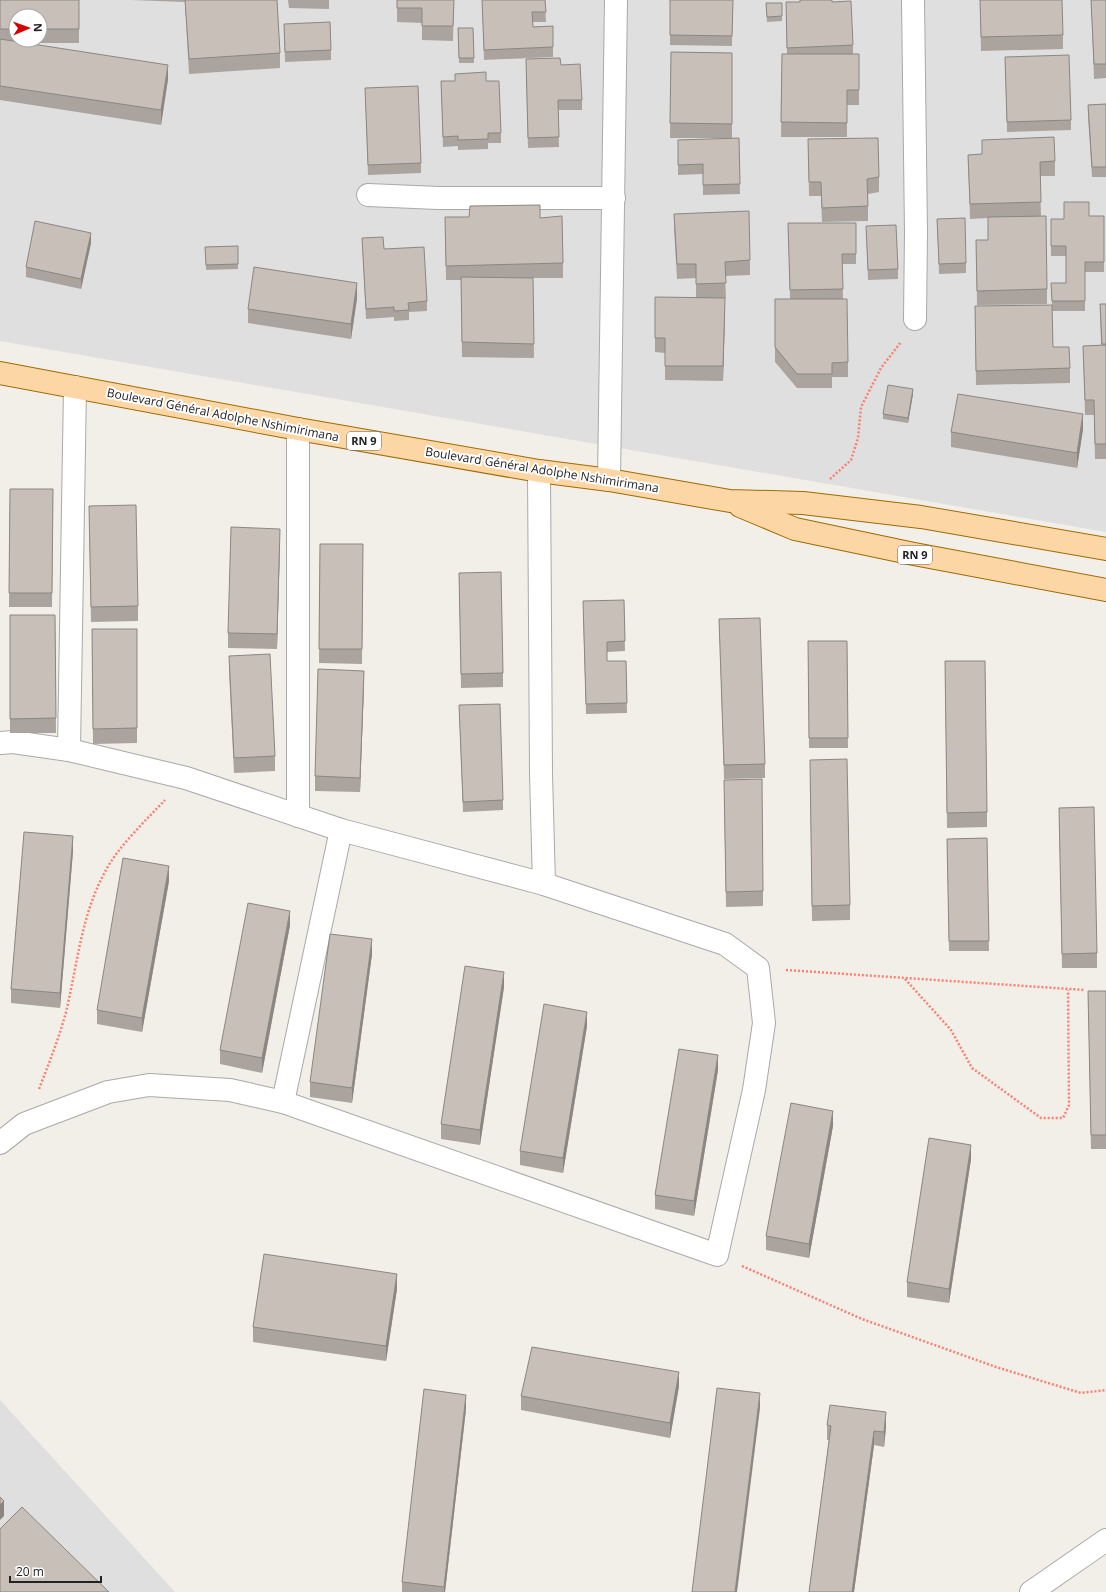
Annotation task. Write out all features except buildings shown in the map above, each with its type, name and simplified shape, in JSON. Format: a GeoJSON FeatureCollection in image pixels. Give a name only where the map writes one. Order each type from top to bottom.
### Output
{"type":"FeatureCollection","features":[{"type":"Feature","properties":{"kind":"main road","name":"Boulevard Général Adolphe Nshimirimana"},"geometry":{"type":"LineString","coordinates":[[0,373],[298,429],[539,471],[609,480],[730,501],[803,503],[921,517],[1106,549]]}},
{"type":"Feature","properties":{"kind":"main road","name":"Boulevard Général Adolphe Nshimirimana"},"geometry":{"type":"LineString","coordinates":[[730,501],[795,529],[914,554],[1106,590]]}},
{"type":"Feature","properties":{"kind":"street"},"geometry":{"type":"LineString","coordinates":[[609,480],[616,0]]}},
{"type":"Feature","properties":{"kind":"street"},"geometry":{"type":"LineString","coordinates":[[914,0],[916,232],[915,319]]}},
{"type":"Feature","properties":{"kind":"street"},"geometry":{"type":"LineString","coordinates":[[368,195],[438,198],[614,198]]}},
{"type":"Feature","properties":{"kind":"street"},"geometry":{"type":"LineString","coordinates":[[69,750],[75,387]]}},
{"type":"Feature","properties":{"kind":"street"},"geometry":{"type":"LineString","coordinates":[[298,429],[298,816]]}},
{"type":"Feature","properties":{"kind":"street"},"geometry":{"type":"LineString","coordinates":[[539,471],[541,774],[544,884]]}},
{"type":"Feature","properties":{"kind":"street"},"geometry":{"type":"LineString","coordinates":[[0,742],[12,742],[69,750],[186,778],[341,830],[544,884],[725,944],[758,968],[764,1023],[754,1090],[717,1255],[283,1102],[230,1090],[149,1085],[108,1092],[24,1124],[0,1143]]}},
{"type":"Feature","properties":{"kind":"street"},"geometry":{"type":"LineString","coordinates":[[283,1102],[341,830]]}},
{"type":"Feature","properties":{"kind":"street"},"geometry":{"type":"LineString","coordinates":[[1031,1592],[1106,1540]]}},
{"type":"Feature","properties":{"kind":"path"},"geometry":{"type":"LineString","coordinates":[[803,503],[851,460],[858,438],[861,408],[881,368],[915,319]]}},
{"type":"Feature","properties":{"kind":"path"},"geometry":{"type":"LineString","coordinates":[[24,1124],[54,1050],[66,1011],[87,911],[107,868],[136,830],[186,778]]}},
{"type":"Feature","properties":{"kind":"path"},"geometry":{"type":"LineString","coordinates":[[758,968],[1085,990]]}},
{"type":"Feature","properties":{"kind":"path"},"geometry":{"type":"LineString","coordinates":[[905,979],[951,1030],[972,1068],[1041,1118],[1063,1118],[1069,1105],[1068,990]]}},
{"type":"Feature","properties":{"kind":"path"},"geometry":{"type":"LineString","coordinates":[[717,1255],[862,1319],[996,1367],[1081,1393],[1106,1390]]}},
{"type":"Feature","properties":{"kind":"shaded area"},"geometry":{"type":"Polygon","coordinates":[[[0,0],[1106,0],[1106,532],[0,341],[0,0]]]}},
{"type":"Feature","properties":{"kind":"shaded area"},"geometry":{"type":"Polygon","coordinates":[[[0,1400],[175,1592],[0,1592],[0,1400]]]}}]}
